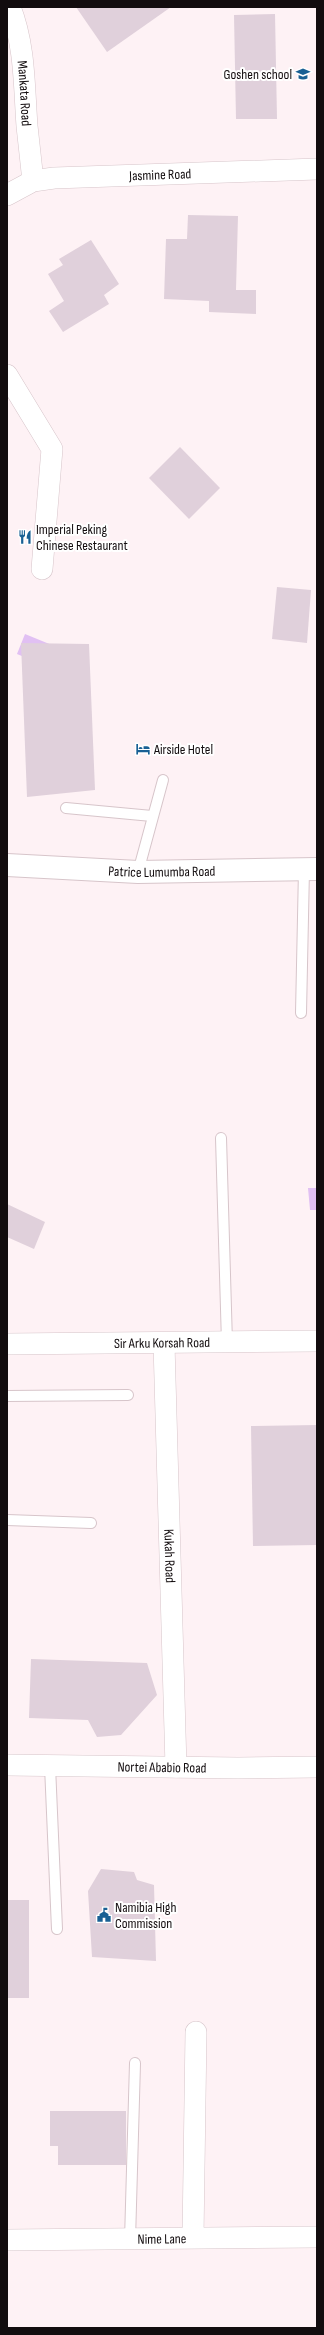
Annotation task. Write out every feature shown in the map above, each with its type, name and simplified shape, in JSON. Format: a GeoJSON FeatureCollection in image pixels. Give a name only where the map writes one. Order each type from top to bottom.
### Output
{"type":"FeatureCollection","features":[{"type":"Feature","properties":{"kind":"street","name":"Mankata Road"},"geometry":{"type":"LineString","coordinates":[[10,7],[18,26],[25,72],[27,125],[33,181]]}},
{"type":"Feature","properties":{"kind":"street","name":"Jasmine Road"},"geometry":{"type":"LineString","coordinates":[[7,195],[33,181],[54,178],[317,169]]}},
{"type":"Feature","properties":{"kind":"street"},"geometry":{"type":"LineString","coordinates":[[7,375],[52,449],[42,569]]}},
{"type":"Feature","properties":{"kind":"street","name":"Patrice Lumumba Road"},"geometry":{"type":"LineString","coordinates":[[7,865],[138,872],[310,869]]}},
{"type":"Feature","properties":{"kind":"street","name":"Sir Arku Korsah Road"},"geometry":{"type":"LineString","coordinates":[[7,1344],[164,1344],[317,1341]]}},
{"type":"Feature","properties":{"kind":"street","name":"Kukah Road"},"geometry":{"type":"LineString","coordinates":[[164,1344],[176,1767]]}},
{"type":"Feature","properties":{"kind":"street","name":"Nortei Ababio Road"},"geometry":{"type":"LineString","coordinates":[[7,1765],[317,1767]]}},
{"type":"Feature","properties":{"kind":"street"},"geometry":{"type":"LineString","coordinates":[[193,2237],[196,2032]]}},
{"type":"Feature","properties":{"kind":"street","name":"Nime Lane"},"geometry":{"type":"LineString","coordinates":[[7,2240],[317,2237]]}},
{"type":"Feature","properties":{"kind":"lane"},"geometry":{"type":"LineString","coordinates":[[138,872],[163,780]]}},
{"type":"Feature","properties":{"kind":"lane"},"geometry":{"type":"LineString","coordinates":[[66,808],[152,816]]}},
{"type":"Feature","properties":{"kind":"lane"},"geometry":{"type":"LineString","coordinates":[[300,1013],[310,869]]}},
{"type":"Feature","properties":{"kind":"lane"},"geometry":{"type":"LineString","coordinates":[[221,1138],[227,1343]]}},
{"type":"Feature","properties":{"kind":"lane"},"geometry":{"type":"LineString","coordinates":[[7,1396],[128,1395]]}},
{"type":"Feature","properties":{"kind":"lane"},"geometry":{"type":"LineString","coordinates":[[7,1520],[91,1523]]}},
{"type":"Feature","properties":{"kind":"lane"},"geometry":{"type":"LineString","coordinates":[[50,1766],[57,1929]]}},
{"type":"Feature","properties":{"kind":"lane"},"geometry":{"type":"LineString","coordinates":[[130,2240],[135,2063]]}},
{"type":"Feature","properties":{"kind":"shaded area"},"geometry":{"type":"Polygon","coordinates":[[[25,634],[64,650],[56,670],[17,654],[25,634]]]}},
{"type":"Feature","properties":{"kind":"shaded area"},"geometry":{"type":"Polygon","coordinates":[[[308,1188],[317,1188],[317,1210],[310,1210],[308,1188]]]}},
{"type":"Feature","properties":{"kind":"building"},"geometry":{"type":"Polygon","coordinates":[[[76,7],[171,7],[107,52],[76,7]]]}},
{"type":"Feature","properties":{"kind":"building"},"geometry":{"type":"Polygon","coordinates":[[[275,14],[277,119],[236,119],[234,15],[275,14]]]}},
{"type":"Feature","properties":{"kind":"building"},"geometry":{"type":"Polygon","coordinates":[[[188,215],[238,216],[236,290],[256,290],[256,314],[209,312],[209,301],[164,299],[166,239],[187,239],[188,215]]]}},
{"type":"Feature","properties":{"kind":"building"},"geometry":{"type":"Polygon","coordinates":[[[91,240],[119,284],[104,295],[109,304],[63,332],[49,311],[64,301],[48,274],[63,265],[59,259],[91,240]]]}},
{"type":"Feature","properties":{"kind":"building"},"geometry":{"type":"Polygon","coordinates":[[[180,447],[220,488],[189,519],[149,478],[180,447]]]}},
{"type":"Feature","properties":{"kind":"building"},"geometry":{"type":"Polygon","coordinates":[[[277,587],[311,590],[307,643],[272,639],[277,587]]]}},
{"type":"Feature","properties":{"kind":"building"},"geometry":{"type":"Polygon","coordinates":[[[21,643],[89,644],[95,790],[27,797],[21,643]]]}},
{"type":"Feature","properties":{"kind":"building"},"geometry":{"type":"Polygon","coordinates":[[[7,1204],[45,1222],[34,1249],[7,1237],[7,1204]]]}},
{"type":"Feature","properties":{"kind":"building"},"geometry":{"type":"Polygon","coordinates":[[[317,1425],[317,1545],[253,1546],[251,1426],[317,1425]]]}},
{"type":"Feature","properties":{"kind":"building"},"geometry":{"type":"Polygon","coordinates":[[[31,1659],[147,1663],[157,1695],[121,1735],[97,1737],[88,1720],[29,1718],[31,1659]]]}},
{"type":"Feature","properties":{"kind":"building"},"geometry":{"type":"Polygon","coordinates":[[[101,1869],[134,1872],[137,1880],[154,1885],[156,1961],[92,1957],[88,1891],[101,1869]]]}},
{"type":"Feature","properties":{"kind":"building"},"geometry":{"type":"Polygon","coordinates":[[[7,1900],[29,1900],[29,1998],[7,1998],[7,1900]]]}},
{"type":"Feature","properties":{"kind":"building"},"geometry":{"type":"Polygon","coordinates":[[[50,2111],[126,2111],[126,2165],[58,2165],[58,2146],[50,2146],[50,2111]]]}},
{"type":"Feature","properties":{"kind":"place","name":"Goshen school"},"geometry":{"type":"Point","coordinates":[303,74]}},
{"type":"Feature","properties":{"kind":"place","name":"Imperial Peking Chinese Restaurant"},"geometry":{"type":"Point","coordinates":[25,537]}},
{"type":"Feature","properties":{"kind":"place","name":"Airside Hotel"},"geometry":{"type":"Point","coordinates":[143,749]}},
{"type":"Feature","properties":{"kind":"place","name":"Namibia High Commission"},"geometry":{"type":"Point","coordinates":[104,1915]}}]}
